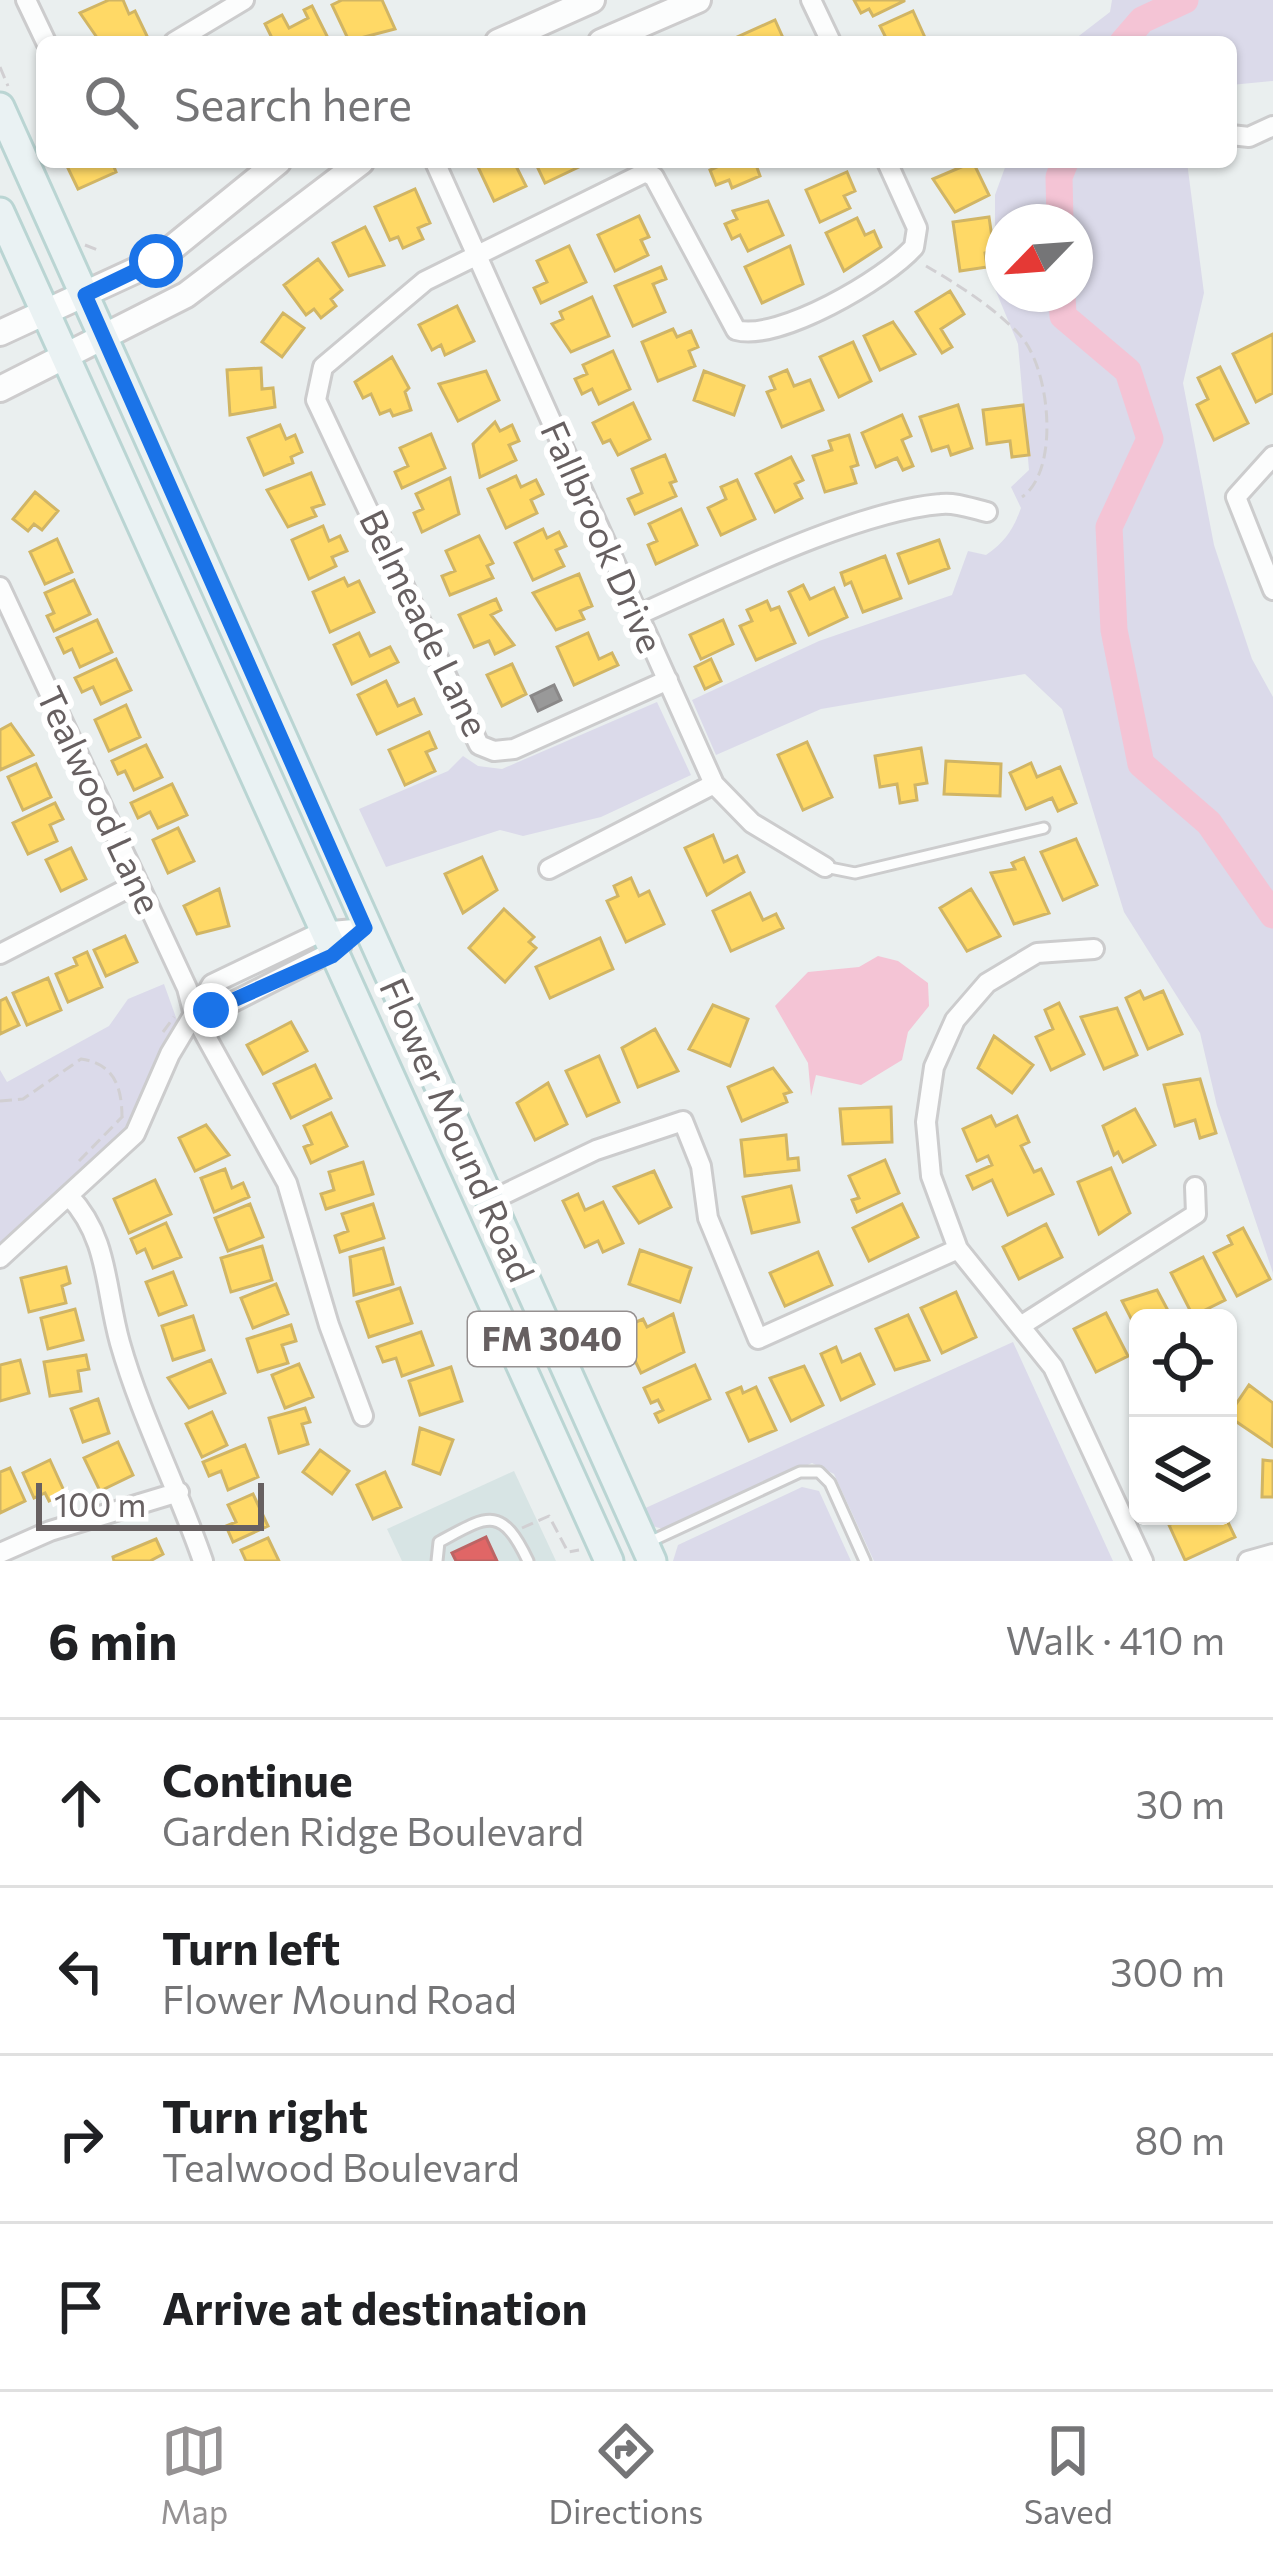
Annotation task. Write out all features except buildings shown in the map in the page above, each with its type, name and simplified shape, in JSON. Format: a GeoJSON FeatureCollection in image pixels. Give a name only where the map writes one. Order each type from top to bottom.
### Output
{"type":"FeatureCollection","features":[{"type":"Feature","properties":{"kind":"main road"},"geometry":{"type":"LineString","coordinates":[[511,36],[592,0]]}},
{"type":"Feature","properties":{"kind":"main road"},"geometry":{"type":"LineString","coordinates":[[615,36],[698,0]]}},
{"type":"Feature","properties":{"kind":"main road","name":"Flower Mound Road"},"geometry":{"type":"LineString","coordinates":[[0,106],[648,1552]]}},
{"type":"Feature","properties":{"kind":"main road"},"geometry":{"type":"LineString","coordinates":[[0,333],[178,247],[271,168]]}},
{"type":"Feature","properties":{"kind":"main road"},"geometry":{"type":"LineString","coordinates":[[0,389],[186,295],[353,168]]}},
{"type":"Feature","properties":{"kind":"main road","name":"Flower Mound Road"},"geometry":{"type":"LineString","coordinates":[[0,212],[326,944],[609,1561]]}},
{"type":"Feature","properties":{"kind":"main road"},"geometry":{"type":"LineString","coordinates":[[586,1507],[618,1546],[648,1552]]}},
{"type":"Feature","properties":{"kind":"street"},"geometry":{"type":"LineString","coordinates":[[26,0],[43,36]]}},
{"type":"Feature","properties":{"kind":"street"},"geometry":{"type":"LineString","coordinates":[[184,36],[244,0]]}},
{"type":"Feature","properties":{"kind":"street"},"geometry":{"type":"LineString","coordinates":[[811,0],[828,36]]}},
{"type":"Feature","properties":{"kind":"street"},"geometry":{"type":"LineString","coordinates":[[1237,136],[1249,137],[1273,126]]}},
{"type":"Feature","properties":{"kind":"street","name":"Fallbrook Drive"},"geometry":{"type":"LineString","coordinates":[[438,168],[714,784],[752,823],[825,867]]}},
{"type":"Feature","properties":{"kind":"street"},"geometry":{"type":"LineString","coordinates":[[474,253],[646,172],[654,177],[725,315],[736,331],[750,334],[875,283],[914,248],[917,228],[890,168]]}},
{"type":"Feature","properties":{"kind":"street","name":"Belmeade Lane"},"geometry":{"type":"LineString","coordinates":[[474,253],[387,310],[323,367],[316,382],[316,400],[479,745],[494,751],[514,749],[668,680]]}},
{"type":"Feature","properties":{"kind":"street"},"geometry":{"type":"LineString","coordinates":[[1273,455],[1236,497],[1273,590]]}},
{"type":"Feature","properties":{"kind":"street"},"geometry":{"type":"LineString","coordinates":[[638,615],[754,562],[891,515],[945,503],[987,512]]}},
{"type":"Feature","properties":{"kind":"street","name":"Tealwood Lane"},"geometry":{"type":"LineString","coordinates":[[0,587],[194,1015],[286,1183],[329,1325],[363,1416]]}},
{"type":"Feature","properties":{"kind":"street"},"geometry":{"type":"LineString","coordinates":[[549,869],[714,784]]}},
{"type":"Feature","properties":{"kind":"street"},"geometry":{"type":"LineString","coordinates":[[0,954],[138,884]]}},
{"type":"Feature","properties":{"kind":"street"},"geometry":{"type":"LineString","coordinates":[[0,1258],[135,1134],[212,984],[365,928]]}},
{"type":"Feature","properties":{"kind":"street"},"geometry":{"type":"LineString","coordinates":[[1094,949],[1037,953],[987,983],[955,1020],[934,1067],[926,1122],[931,1176],[958,1249],[1053,1367],[1143,1561]]}},
{"type":"Feature","properties":{"kind":"street"},"geometry":{"type":"LineString","coordinates":[[490,1201],[596,1150],[683,1120],[701,1166],[708,1218],[758,1340],[958,1249]]}},
{"type":"Feature","properties":{"kind":"street"},"geometry":{"type":"LineString","coordinates":[[1022,1325],[1196,1214],[1195,1187]]}},
{"type":"Feature","properties":{"kind":"street"},"geometry":{"type":"LineString","coordinates":[[69,1196],[95,1235],[109,1276],[118,1337],[203,1561]]}},
{"type":"Feature","properties":{"kind":"street"},"geometry":{"type":"LineString","coordinates":[[0,1552],[50,1531],[179,1492]]}},
{"type":"Feature","properties":{"kind":"street"},"geometry":{"type":"LineString","coordinates":[[1248,1561],[1273,1554]]}},
{"type":"Feature","properties":{"kind":"lane"},"geometry":{"type":"LineString","coordinates":[[825,867],[855,873],[962,844],[991,845],[1045,828]]}},
{"type":"Feature","properties":{"kind":"lane"},"geometry":{"type":"LineString","coordinates":[[648,1552],[800,1472],[820,1472],[830,1483],[865,1561]]}},
{"type":"Feature","properties":{"kind":"lane"},"geometry":{"type":"LineString","coordinates":[[437,1561],[439,1542],[483,1518],[501,1521],[514,1532],[528,1561]]}},
{"type":"Feature","properties":{"kind":"path"},"geometry":{"type":"LineString","coordinates":[[926,266],[956,284],[1029,346],[1039,375],[1047,455],[1041,479],[1022,497]]}},
{"type":"Feature","properties":{"kind":"path"},"geometry":{"type":"LineString","coordinates":[[160,1038],[169,1017],[194,1015]]}},
{"type":"Feature","properties":{"kind":"path"},"geometry":{"type":"LineString","coordinates":[[0,1090],[2,1101],[23,1099],[81,1059],[92,1060],[111,1072],[122,1091],[122,1120]]}},
{"type":"Feature","properties":{"kind":"path"},"geometry":{"type":"LineString","coordinates":[[76,1164],[122,1120],[131,1100]]}},
{"type":"Feature","properties":{"kind":"path"},"geometry":{"type":"LineString","coordinates":[[514,1532],[549,1516],[568,1552],[579,1550]]}},
{"type":"Feature","properties":{"kind":"shaded area"},"geometry":{"type":"Polygon","coordinates":[[[1112,0],[1273,0],[1273,81],[1237,84],[1237,36],[1079,36],[1110,12],[1112,0]]]}},
{"type":"Feature","properties":{"kind":"shaded area"},"geometry":{"type":"Polygon","coordinates":[[[1005,168],[1188,168],[1204,293],[1183,383],[1214,545],[1252,659],[1273,697],[1273,1273],[1217,1106],[1200,1033],[1124,912],[1062,709],[1025,674],[821,709],[716,755],[692,700],[819,641],[952,595],[968,551],[986,555],[998,545],[1021,508],[1011,487],[1029,470],[1018,344],[1005,312],[1093,312],[1093,204],[995,204],[1005,168]]]}},
{"type":"Feature","properties":{"kind":"shaded area"},"geometry":{"type":"Polygon","coordinates":[[[657,702],[691,775],[601,817],[523,836],[500,830],[386,867],[359,809],[448,771],[463,756],[478,766],[502,769],[657,702]]]}},
{"type":"Feature","properties":{"kind":"shaded area"},"geometry":{"type":"Polygon","coordinates":[[[878,956],[898,961],[928,983],[929,1006],[908,1032],[902,1060],[861,1085],[816,1075],[811,1096],[808,1063],[775,1006],[808,972],[859,967],[878,956]]]}},
{"type":"Feature","properties":{"kind":"shaded area"},"geometry":{"type":"Polygon","coordinates":[[[164,984],[178,1023],[126,1128],[0,1246],[0,1070],[7,1082],[109,1026],[128,999],[164,984]]]}},
{"type":"Feature","properties":{"kind":"shaded area"},"geometry":{"type":"Polygon","coordinates":[[[1013,1342],[1113,1561],[874,1561],[834,1474],[812,1463],[665,1529],[649,1524],[642,1514],[641,1510],[1013,1342]]]}},
{"type":"Feature","properties":{"kind":"shaded area"},"geometry":{"type":"Polygon","coordinates":[[[514,1471],[556,1561],[402,1561],[387,1529],[514,1471]]]}},
{"type":"Feature","properties":{"kind":"shaded area"},"geometry":{"type":"Polygon","coordinates":[[[802,1487],[819,1491],[851,1561],[673,1561],[678,1545],[802,1487]]]}},
{"type":"Feature","properties":{"kind":"waterway"},"geometry":{"type":"LineString","coordinates":[[1128,36],[1142,20],[1185,0]]}},
{"type":"Feature","properties":{"kind":"waterway"},"geometry":{"type":"LineString","coordinates":[[1060,204],[1063,168]]}},
{"type":"Feature","properties":{"kind":"waterway"},"geometry":{"type":"LineString","coordinates":[[1063,312],[1128,371],[1150,439],[1109,527],[1114,630],[1141,764],[1209,823],[1273,915]]}},
{"type":"Feature","properties":{"kind":"route"},"geometry":{"type":"LineString","coordinates":[[156,261],[85,295],[365,928],[332,956],[211,1010]]}}]}
